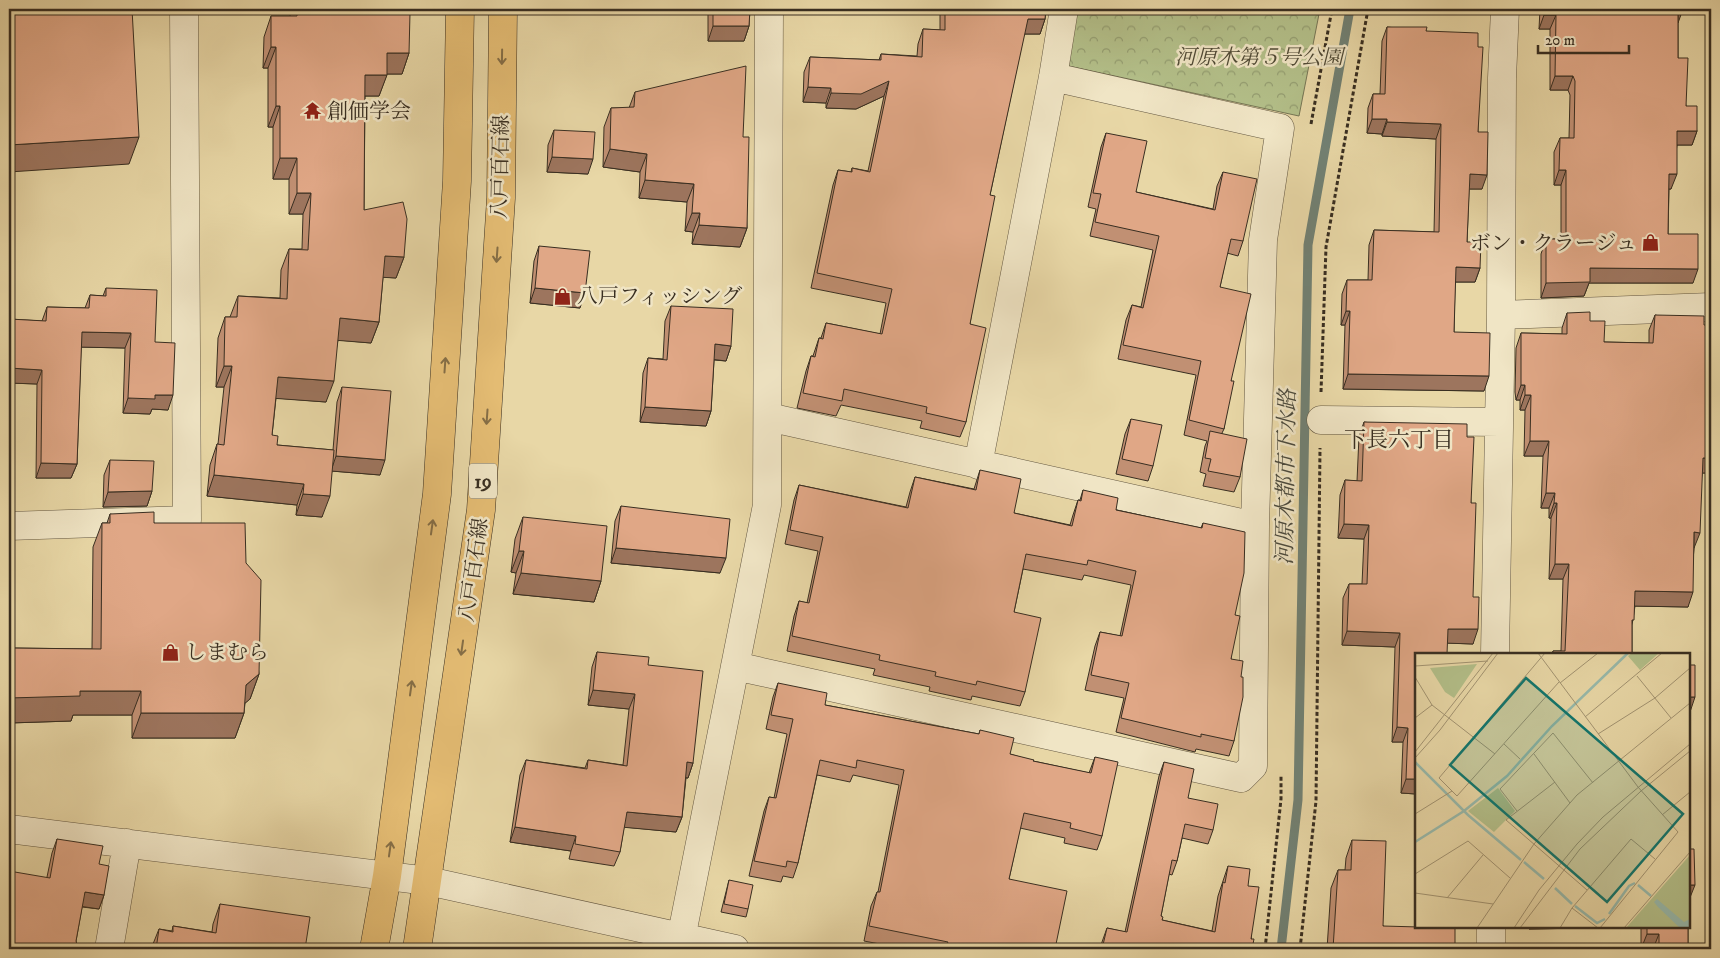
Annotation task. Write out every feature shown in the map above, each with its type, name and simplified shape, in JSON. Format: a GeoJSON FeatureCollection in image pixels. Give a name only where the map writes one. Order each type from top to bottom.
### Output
{"type":"FeatureCollection","features":[{"type":"Feature","properties":{"kind":"main road","name":"八戸百石線"},"geometry":{"type":"LineString","coordinates":[[374,949],[386,876],[437,494],[457,181],[460,9]]}},
{"type":"Feature","properties":{"kind":"main road","name":"八戸百石線"},"geometry":{"type":"LineString","coordinates":[[417,949],[481,510],[501,198],[503,9]]}},
{"type":"Feature","properties":{"kind":"street"},"geometry":{"type":"LineString","coordinates":[[9,526],[186,520],[184,9]]}},
{"type":"Feature","properties":{"kind":"street"},"geometry":{"type":"LineString","coordinates":[[679,943],[767,505],[769,9]]}},
{"type":"Feature","properties":{"kind":"street"},"geometry":{"type":"LineString","coordinates":[[978,465],[1053,77],[1064,9]]}},
{"type":"Feature","properties":{"kind":"street"},"geometry":{"type":"LineString","coordinates":[[1495,653],[1501,315],[1502,78],[1505,9]]}},
{"type":"Feature","properties":{"kind":"street"},"geometry":{"type":"LineString","coordinates":[[735,666],[1241,778],[1253,766],[1255,526],[1263,240],[1280,128],[1053,77]]}},
{"type":"Feature","properties":{"kind":"street"},"geometry":{"type":"LineString","coordinates":[[1501,315],[1711,308]]}},
{"type":"Feature","properties":{"kind":"street"},"geometry":{"type":"LineString","coordinates":[[768,417],[1255,526]]}},
{"type":"Feature","properties":{"kind":"street"},"geometry":{"type":"LineString","coordinates":[[1321,420],[1499,422]]}},
{"type":"Feature","properties":{"kind":"street"},"geometry":{"type":"LineString","coordinates":[[9,829],[428,881],[679,943],[734,949]]}},
{"type":"Feature","properties":{"kind":"street"},"geometry":{"type":"LineString","coordinates":[[109,949],[127,843]]}},
{"type":"Feature","properties":{"kind":"street"},"geometry":{"type":"LineString","coordinates":[[1491,928],[1491,949]]}},
{"type":"Feature","properties":{"kind":"path"},"geometry":{"type":"LineString","coordinates":[[1310,125],[1332,9]]}},
{"type":"Feature","properties":{"kind":"path"},"geometry":{"type":"LineString","coordinates":[[1300,949],[1316,801],[1321,420],[1326,247],[1368,9]]}},
{"type":"Feature","properties":{"kind":"path"},"geometry":{"type":"LineString","coordinates":[[1264,949],[1281,799],[1282,769]]}},
{"type":"Feature","properties":{"kind":"green space","name":"河原木第５号公園"},"geometry":{"type":"Polygon","coordinates":[[[1076,9],[1320,9],[1299,116],[1064,65],[1076,9]]]}},
{"type":"Feature","properties":{"kind":"building"},"geometry":{"type":"Polygon","coordinates":[[[9,9],[132,9],[139,137],[9,145],[9,9]]]}},
{"type":"Feature","properties":{"kind":"building"},"geometry":{"type":"Polygon","coordinates":[[[297,9],[387,9],[387,13],[410,13],[409,53],[387,53],[387,75],[365,75],[364,210],[403,202],[407,219],[404,257],[385,256],[379,322],[340,318],[334,381],[278,377],[272,435],[278,436],[277,445],[334,450],[330,496],[303,494],[304,484],[214,475],[217,444],[224,445],[232,366],[224,366],[225,317],[237,317],[238,296],[287,299],[289,249],[308,250],[311,193],[297,193],[297,158],[280,158],[280,106],[276,106],[276,47],[271,47],[271,16],[297,16],[297,9]]]}},
{"type":"Feature","properties":{"kind":"building"},"geometry":{"type":"Polygon","coordinates":[[[713,9],[750,9],[749,26],[713,26],[713,9]]]}},
{"type":"Feature","properties":{"kind":"building"},"geometry":{"type":"Polygon","coordinates":[[[945,9],[1046,9],[1045,19],[1028,19],[990,195],[995,196],[970,324],[986,328],[966,422],[926,413],[927,407],[844,389],[842,401],[803,393],[811,356],[815,357],[819,338],[823,339],[826,323],[882,334],[892,289],[817,273],[838,170],[852,172],[852,168],[870,172],[889,81],[861,94],[831,93],[831,88],[808,87],[810,57],[881,60],[881,54],[922,57],[923,29],[945,30],[945,9]]]}},
{"type":"Feature","properties":{"kind":"building"},"geometry":{"type":"Polygon","coordinates":[[[1544,9],[1678,9],[1678,58],[1688,58],[1686,106],[1697,106],[1697,131],[1677,131],[1677,174],[1669,174],[1668,234],[1698,234],[1698,269],[1590,268],[1590,282],[1546,283],[1546,239],[1566,239],[1566,170],[1559,170],[1560,138],[1574,138],[1575,81],[1573,76],[1555,76],[1556,15],[1544,15],[1544,9]]]}},
{"type":"Feature","properties":{"kind":"building"},"geometry":{"type":"Polygon","coordinates":[[[1387,27],[1427,27],[1426,31],[1478,33],[1478,47],[1483,47],[1478,132],[1488,132],[1487,175],[1470,174],[1467,242],[1481,242],[1480,268],[1456,267],[1454,332],[1490,333],[1489,376],[1348,374],[1350,311],[1346,311],[1347,280],[1372,280],[1374,230],[1439,232],[1441,124],[1387,122],[1387,119],[1372,119],[1373,94],[1385,94],[1387,27]]]}},
{"type":"Feature","properties":{"kind":"building"},"geometry":{"type":"Polygon","coordinates":[[[746,66],[743,137],[749,137],[747,228],[699,225],[700,213],[692,213],[694,184],[645,180],[647,154],[610,149],[611,108],[634,107],[635,92],[746,66]]]}},
{"type":"Feature","properties":{"kind":"building"},"geometry":{"type":"Polygon","coordinates":[[[554,130],[595,132],[593,159],[552,157],[554,130]]]}},
{"type":"Feature","properties":{"kind":"building"},"geometry":{"type":"Polygon","coordinates":[[[1106,133],[1147,141],[1136,192],[1215,210],[1223,172],[1257,179],[1243,241],[1231,239],[1220,287],[1251,294],[1231,381],[1234,381],[1224,429],[1189,420],[1201,361],[1123,345],[1132,305],[1143,308],[1159,236],[1095,222],[1101,194],[1093,193],[1106,133]]]}},
{"type":"Feature","properties":{"kind":"building"},"geometry":{"type":"Polygon","coordinates":[[[539,246],[590,251],[585,293],[535,288],[539,246]]]}},
{"type":"Feature","properties":{"kind":"building"},"geometry":{"type":"Polygon","coordinates":[[[106,288],[157,290],[155,342],[175,343],[173,395],[155,395],[155,399],[128,398],[131,333],[82,332],[77,464],[41,463],[42,370],[9,368],[9,319],[46,321],[47,307],[89,308],[90,295],[106,296],[106,288]]]}},
{"type":"Feature","properties":{"kind":"building"},"geometry":{"type":"Polygon","coordinates":[[[671,306],[733,309],[731,346],[715,344],[711,411],[645,407],[648,358],[667,360],[671,306]]]}},
{"type":"Feature","properties":{"kind":"building"},"geometry":{"type":"Polygon","coordinates":[[[1590,312],[1590,321],[1605,321],[1604,342],[1653,343],[1655,315],[1704,316],[1704,325],[1710,325],[1708,391],[1711,391],[1711,458],[1703,458],[1700,533],[1694,532],[1693,592],[1635,591],[1634,620],[1632,620],[1632,653],[1553,653],[1553,651],[1565,651],[1569,564],[1555,564],[1557,503],[1554,503],[1555,493],[1546,493],[1549,441],[1530,441],[1531,395],[1525,395],[1525,385],[1521,385],[1521,333],[1567,334],[1567,313],[1590,312]]]}},
{"type":"Feature","properties":{"kind":"building"},"geometry":{"type":"Polygon","coordinates":[[[342,387],[391,391],[385,460],[336,456],[342,387]]]}},
{"type":"Feature","properties":{"kind":"building"},"geometry":{"type":"Polygon","coordinates":[[[1131,419],[1162,425],[1153,466],[1122,459],[1131,419]]]}},
{"type":"Feature","properties":{"kind":"building"},"geometry":{"type":"Polygon","coordinates":[[[1364,422],[1467,424],[1467,437],[1474,437],[1471,503],[1476,503],[1473,597],[1479,597],[1478,629],[1448,629],[1447,653],[1415,653],[1415,779],[1406,779],[1408,728],[1397,727],[1400,633],[1347,631],[1349,584],[1367,584],[1369,525],[1344,524],[1345,480],[1362,481],[1364,422]]]}},
{"type":"Feature","properties":{"kind":"building"},"geometry":{"type":"Polygon","coordinates":[[[1210,431],[1247,439],[1240,477],[1208,471],[1211,459],[1205,458],[1210,431]]]}},
{"type":"Feature","properties":{"kind":"building"},"geometry":{"type":"Polygon","coordinates":[[[110,460],[154,461],[152,491],[108,492],[110,460]]]}},
{"type":"Feature","properties":{"kind":"building"},"geometry":{"type":"Polygon","coordinates":[[[980,470],[1021,479],[1014,513],[1072,526],[1078,500],[1081,501],[1083,490],[1118,498],[1116,510],[1202,528],[1203,523],[1245,532],[1244,573],[1235,615],[1240,616],[1231,659],[1243,661],[1241,677],[1243,677],[1243,697],[1234,741],[1201,734],[1201,737],[1121,718],[1129,683],[1091,675],[1100,632],[1122,636],[1136,571],[1088,560],[1087,565],[1026,554],[1014,612],[1041,618],[1025,692],[977,681],[976,685],[935,676],[936,672],[879,660],[880,655],[792,636],[799,601],[809,603],[823,537],[790,530],[799,485],[908,508],[915,477],[976,490],[980,470]]]}},
{"type":"Feature","properties":{"kind":"building"},"geometry":{"type":"Polygon","coordinates":[[[621,506],[730,519],[726,558],[616,548],[621,506]]]}},
{"type":"Feature","properties":{"kind":"building","name":"しまむら"},"geometry":{"type":"Polygon","coordinates":[[[154,512],[154,523],[245,523],[246,563],[261,580],[259,674],[246,685],[244,713],[141,713],[141,691],[80,691],[80,696],[9,698],[9,523],[13,523],[10,648],[101,649],[102,523],[110,523],[110,514],[154,512]]]}},
{"type":"Feature","properties":{"kind":"building"},"geometry":{"type":"Polygon","coordinates":[[[523,517],[607,526],[601,581],[521,573],[524,551],[519,551],[523,517]]]}},
{"type":"Feature","properties":{"kind":"building"},"geometry":{"type":"Polygon","coordinates":[[[597,652],[649,657],[648,665],[703,671],[693,763],[687,762],[682,817],[627,812],[620,852],[575,844],[576,836],[515,827],[526,760],[587,769],[588,760],[627,766],[635,694],[593,690],[597,652]]]}},
{"type":"Feature","properties":{"kind":"building"},"geometry":{"type":"Polygon","coordinates":[[[1690,665],[1695,665],[1695,697],[1690,697],[1690,665]]]}},
{"type":"Feature","properties":{"kind":"building"},"geometry":{"type":"Polygon","coordinates":[[[778,683],[827,693],[825,705],[979,734],[980,730],[1014,738],[1010,754],[1033,761],[1091,773],[1095,757],[1118,762],[1102,836],[1070,828],[1071,823],[1024,813],[1009,879],[1067,891],[1055,949],[973,949],[869,926],[877,892],[880,892],[904,770],[857,760],[856,768],[820,760],[798,863],[787,861],[786,867],[754,861],[769,797],[776,798],[793,719],[771,715],[778,683]]]}},
{"type":"Feature","properties":{"kind":"building"},"geometry":{"type":"Polygon","coordinates":[[[1164,762],[1194,769],[1188,798],[1218,804],[1213,830],[1185,824],[1177,861],[1172,860],[1161,916],[1163,917],[1162,920],[1215,932],[1223,882],[1225,883],[1228,866],[1250,869],[1248,886],[1259,887],[1251,939],[1254,939],[1252,949],[1102,949],[1107,928],[1127,932],[1164,762]]]}},
{"type":"Feature","properties":{"kind":"building"},"geometry":{"type":"Polygon","coordinates":[[[57,839],[103,846],[99,864],[109,866],[104,895],[85,892],[76,941],[77,945],[95,948],[9,949],[9,871],[50,878],[57,839]]]}},
{"type":"Feature","properties":{"kind":"building"},"geometry":{"type":"Polygon","coordinates":[[[1352,840],[1386,841],[1383,926],[1455,928],[1455,949],[1333,949],[1338,870],[1351,870],[1352,840]]]}},
{"type":"Feature","properties":{"kind":"building"},"geometry":{"type":"Polygon","coordinates":[[[1690,849],[1694,849],[1695,885],[1690,885],[1690,849]]]}},
{"type":"Feature","properties":{"kind":"building"},"geometry":{"type":"Polygon","coordinates":[[[729,880],[753,885],[748,909],[724,904],[729,880]]]}},
{"type":"Feature","properties":{"kind":"building"},"geometry":{"type":"Polygon","coordinates":[[[220,904],[310,917],[305,949],[156,949],[159,929],[173,932],[173,926],[216,933],[220,904]]]}},
{"type":"Feature","properties":{"kind":"building"},"geometry":{"type":"Polygon","coordinates":[[[1647,928],[1688,928],[1688,946],[1706,946],[1706,949],[1659,949],[1659,934],[1647,934],[1647,928]]]}},
{"type":"Feature","properties":{"kind":"waterway","name":"河原木都市下水路"},"geometry":{"type":"LineString","coordinates":[[1281,949],[1298,800],[1308,245],[1350,9]]}},
{"type":"Feature","properties":{"kind":"place","name":"創価学会"},"geometry":{"type":"Point","coordinates":[313,111]}},
{"type":"Feature","properties":{"kind":"place","name":"ボン・クラージュ"},"geometry":{"type":"Point","coordinates":[1651,243]}},
{"type":"Feature","properties":{"kind":"place","name":"八戸フィッシング"},"geometry":{"type":"Point","coordinates":[563,296]}},
{"type":"Feature","properties":{"kind":"place","name":"しまむら"},"geometry":{"type":"Point","coordinates":[171,652]}},
{"type":"Feature","properties":{"kind":"district","name":"下長六丁目"},"geometry":{"type":"Point","coordinates":[1399,439]}}]}
